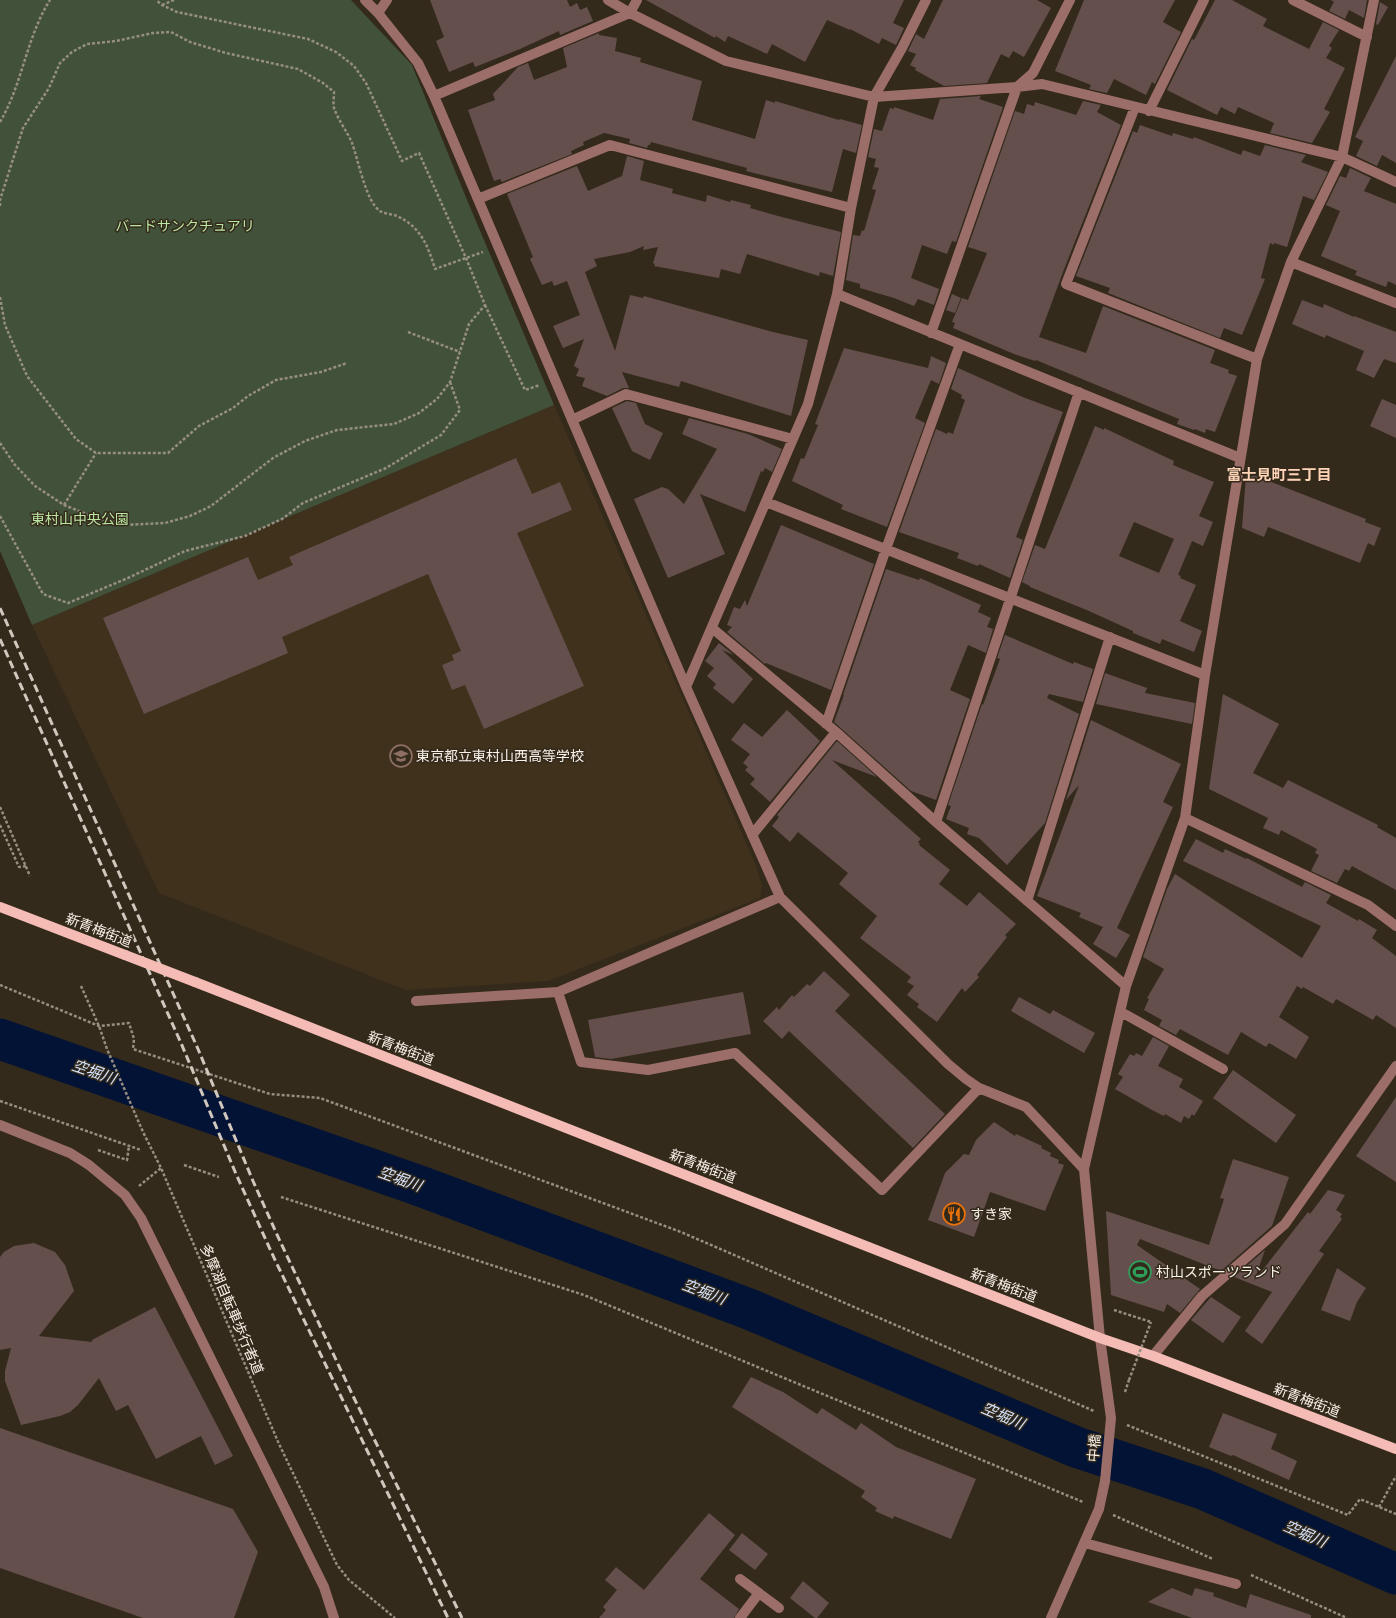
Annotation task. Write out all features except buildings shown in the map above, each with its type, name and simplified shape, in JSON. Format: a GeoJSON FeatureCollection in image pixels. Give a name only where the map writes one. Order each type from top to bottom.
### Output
{"type":"FeatureCollection","features":[{"type":"Feature","properties":{"kind":"main road","name":"新青梅街道"},"geometry":{"type":"LineString","coordinates":[[0,907],[195,982],[1100,1338],[1153,1356],[1396,1449]]}},
{"type":"Feature","properties":{"kind":"street"},"geometry":{"type":"LineString","coordinates":[[365,0],[378,13],[418,63],[434,96],[686,687],[780,897],[948,1064],[966,1080],[979,1088],[1026,1107],[1084,1169]]}},
{"type":"Feature","properties":{"kind":"street"},"geometry":{"type":"LineString","coordinates":[[378,13],[387,0]]}},
{"type":"Feature","properties":{"kind":"street"},"geometry":{"type":"LineString","coordinates":[[608,0],[630,13],[726,60],[874,97],[1042,84],[1342,157],[1396,182]]}},
{"type":"Feature","properties":{"kind":"street"},"geometry":{"type":"LineString","coordinates":[[434,96],[630,13],[637,0]]}},
{"type":"Feature","properties":{"kind":"street"},"geometry":{"type":"LineString","coordinates":[[686,687],[808,404],[837,294],[851,208],[874,97],[902,48],[926,0]]}},
{"type":"Feature","properties":{"kind":"street"},"geometry":{"type":"LineString","coordinates":[[931,332],[1017,87],[1033,73],[1070,0]]}},
{"type":"Feature","properties":{"kind":"street"},"geometry":{"type":"LineString","coordinates":[[1149,111],[1204,0]]}},
{"type":"Feature","properties":{"kind":"street"},"geometry":{"type":"LineString","coordinates":[[1294,0],[1367,37]]}},
{"type":"Feature","properties":{"kind":"street","name":"中橋"},"geometry":{"type":"LineString","coordinates":[[1051,1618],[1099,1509],[1105,1481],[1111,1418],[1100,1338],[1084,1169],[1126,986],[1184,818],[1205,675],[1257,359],[1291,262],[1342,157],[1374,0]]}},
{"type":"Feature","properties":{"kind":"street"},"geometry":{"type":"LineString","coordinates":[[1135,107],[1066,284],[1257,359]]}},
{"type":"Feature","properties":{"kind":"street"},"geometry":{"type":"LineString","coordinates":[[478,199],[610,145],[851,208]]}},
{"type":"Feature","properties":{"kind":"street"},"geometry":{"type":"LineString","coordinates":[[1291,262],[1396,303]]}},
{"type":"Feature","properties":{"kind":"street"},"geometry":{"type":"LineString","coordinates":[[837,294],[1240,458]]}},
{"type":"Feature","properties":{"kind":"street"},"geometry":{"type":"LineString","coordinates":[[826,724],[886,549],[960,344]]}},
{"type":"Feature","properties":{"kind":"street"},"geometry":{"type":"LineString","coordinates":[[936,822],[1078,392]]}},
{"type":"Feature","properties":{"kind":"street"},"geometry":{"type":"LineString","coordinates":[[572,420],[626,394],[793,439]]}},
{"type":"Feature","properties":{"kind":"street"},"geometry":{"type":"LineString","coordinates":[[766,502],[1205,675]]}},
{"type":"Feature","properties":{"kind":"street"},"geometry":{"type":"LineString","coordinates":[[712,628],[836,732],[936,822],[1126,986]]}},
{"type":"Feature","properties":{"kind":"street"},"geometry":{"type":"LineString","coordinates":[[1027,901],[1110,637]]}},
{"type":"Feature","properties":{"kind":"street"},"geometry":{"type":"LineString","coordinates":[[752,835],[836,732]]}},
{"type":"Feature","properties":{"kind":"street"},"geometry":{"type":"LineString","coordinates":[[1184,818],[1368,905],[1396,926]]}},
{"type":"Feature","properties":{"kind":"street"},"geometry":{"type":"LineString","coordinates":[[416,1001],[558,992],[780,897]]}},
{"type":"Feature","properties":{"kind":"street"},"geometry":{"type":"LineString","coordinates":[[558,992],[581,1062],[648,1070],[735,1053],[882,1190],[979,1088]]}},
{"type":"Feature","properties":{"kind":"street"},"geometry":{"type":"LineString","coordinates":[[1121,1012],[1223,1069]]}},
{"type":"Feature","properties":{"kind":"street"},"geometry":{"type":"LineString","coordinates":[[1153,1356],[1202,1296],[1285,1224],[1396,1066]]}},
{"type":"Feature","properties":{"kind":"street"},"geometry":{"type":"LineString","coordinates":[[0,1125],[70,1153],[125,1195],[141,1218],[324,1587],[334,1618]]}},
{"type":"Feature","properties":{"kind":"street"},"geometry":{"type":"LineString","coordinates":[[1085,1543],[1236,1584]]}},
{"type":"Feature","properties":{"kind":"street"},"geometry":{"type":"LineString","coordinates":[[740,1579],[779,1608]]}},
{"type":"Feature","properties":{"kind":"street"},"geometry":{"type":"LineString","coordinates":[[740,1618],[759,1593]]}},
{"type":"Feature","properties":{"kind":"path"},"geometry":{"type":"LineString","coordinates":[[0,122],[8,108],[18,82],[35,28],[50,0]]}},
{"type":"Feature","properties":{"kind":"path"},"geometry":{"type":"LineString","coordinates":[[156,0],[162,5],[177,12],[308,39],[336,52],[354,66],[366,83],[402,161],[419,153],[466,258],[485,305],[524,390],[556,381]]}},
{"type":"Feature","properties":{"kind":"path"},"geometry":{"type":"LineString","coordinates":[[162,5],[174,0]]}},
{"type":"Feature","properties":{"kind":"path"},"geometry":{"type":"LineString","coordinates":[[0,206],[0,200],[23,128],[49,88],[60,63],[72,52],[87,44],[116,41],[153,33],[171,32],[190,42],[226,53],[298,69],[323,83],[334,92],[334,107],[352,143],[359,168],[371,200],[379,210],[398,217],[414,226],[427,248],[435,269],[466,258]]}},
{"type":"Feature","properties":{"kind":"path"},"geometry":{"type":"LineString","coordinates":[[0,297],[5,325],[27,376],[76,439],[96,453],[168,453],[198,426],[233,408],[248,396],[276,380],[321,372],[347,363]]}},
{"type":"Feature","properties":{"kind":"path"},"geometry":{"type":"LineString","coordinates":[[0,443],[15,465],[35,486],[64,505],[94,517],[126,526],[165,523],[190,516],[211,506],[273,458],[305,441],[338,430],[394,424],[419,413],[437,399],[450,382],[469,324],[485,305]]}},
{"type":"Feature","properties":{"kind":"path"},"geometry":{"type":"LineString","coordinates":[[408,332],[460,352]]}},
{"type":"Feature","properties":{"kind":"path"},"geometry":{"type":"LineString","coordinates":[[0,516],[43,594],[68,603],[128,578],[185,551],[245,536],[282,519],[303,503],[386,468],[441,435],[460,410],[450,382]]}},
{"type":"Feature","properties":{"kind":"path"},"geometry":{"type":"LineString","coordinates":[[64,505],[96,453]]}},
{"type":"Feature","properties":{"kind":"path"},"geometry":{"type":"LineString","coordinates":[[0,807],[30,876]]}},
{"type":"Feature","properties":{"kind":"path"},"geometry":{"type":"LineString","coordinates":[[0,825],[18,867],[26,866]]}},
{"type":"Feature","properties":{"kind":"path"},"geometry":{"type":"LineString","coordinates":[[0,985],[99,1026],[129,1023],[134,1039],[133,1049],[270,1094],[320,1098],[681,1232],[1111,1418],[1348,1515],[1360,1499],[1396,1514]]}},
{"type":"Feature","properties":{"kind":"path","name":"多摩湖自転車歩行者道"},"geometry":{"type":"LineString","coordinates":[[81,986],[143,1132],[161,1168],[279,1444],[336,1565],[349,1580],[395,1618]]}},
{"type":"Feature","properties":{"kind":"path"},"geometry":{"type":"LineString","coordinates":[[0,1101],[141,1150]]}},
{"type":"Feature","properties":{"kind":"path"},"geometry":{"type":"LineString","coordinates":[[94,1148],[127,1160],[129,1146]]}},
{"type":"Feature","properties":{"kind":"path"},"geometry":{"type":"LineString","coordinates":[[184,1165],[219,1177]]}},
{"type":"Feature","properties":{"kind":"path"},"geometry":{"type":"LineString","coordinates":[[125,1195],[143,1184],[161,1168]]}},
{"type":"Feature","properties":{"kind":"path"},"geometry":{"type":"LineString","coordinates":[[281,1197],[584,1295],[1099,1509],[1216,1560]]}},
{"type":"Feature","properties":{"kind":"path"},"geometry":{"type":"LineString","coordinates":[[1110,1308],[1151,1322],[1129,1380]]}},
{"type":"Feature","properties":{"kind":"path"},"geometry":{"type":"LineString","coordinates":[[1379,1507],[1396,1476]]}},
{"type":"Feature","properties":{"kind":"path"},"geometry":{"type":"LineString","coordinates":[[1245,1573],[1347,1618]]}},
{"type":"Feature","properties":{"kind":"shaded area","name":"東京都立東村山西高等学校"},"geometry":{"type":"Polygon","coordinates":[[[554,405],[755,863],[762,885],[760,898],[548,981],[406,990],[159,893],[32,625],[554,405]]]}},
{"type":"Feature","properties":{"kind":"green space"},"geometry":{"type":"Polygon","coordinates":[[[0,0],[351,0],[412,65],[467,200],[554,405],[32,625],[0,551],[0,0]]]}},
{"type":"Feature","properties":{"kind":"waterway","name":"空堀川"},"geometry":{"type":"LineString","coordinates":[[0,1039],[420,1186],[749,1309],[1076,1447],[1203,1489],[1396,1574]]}},
{"type":"Feature","properties":{"kind":"railway"},"geometry":{"type":"LineString","coordinates":[[0,608],[198,1049],[279,1239],[354,1398],[462,1618]]}},
{"type":"Feature","properties":{"kind":"railway"},"geometry":{"type":"LineString","coordinates":[[0,639],[181,1043],[236,1174],[275,1260],[448,1618]]}},
{"type":"Feature","properties":{"kind":"place","name":"東京都立東村山西高等学校"},"geometry":{"type":"Point","coordinates":[401,756]}},
{"type":"Feature","properties":{"kind":"place","name":"すき家"},"geometry":{"type":"Point","coordinates":[954,1214]}},
{"type":"Feature","properties":{"kind":"place","name":"村山スポーツランド"},"geometry":{"type":"Point","coordinates":[1140,1272]}},
{"type":"Feature","properties":{"kind":"district","name":"富士見町三丁目"},"geometry":{"type":"Point","coordinates":[1279,475]}},
{"type":"Feature","properties":{"kind":"park label","name":"バードサンクチュアリ"},"geometry":{"type":"Point","coordinates":[185,226]}},
{"type":"Feature","properties":{"kind":"park label","name":"東村山中央公園"},"geometry":{"type":"Point","coordinates":[80,519]}}]}
